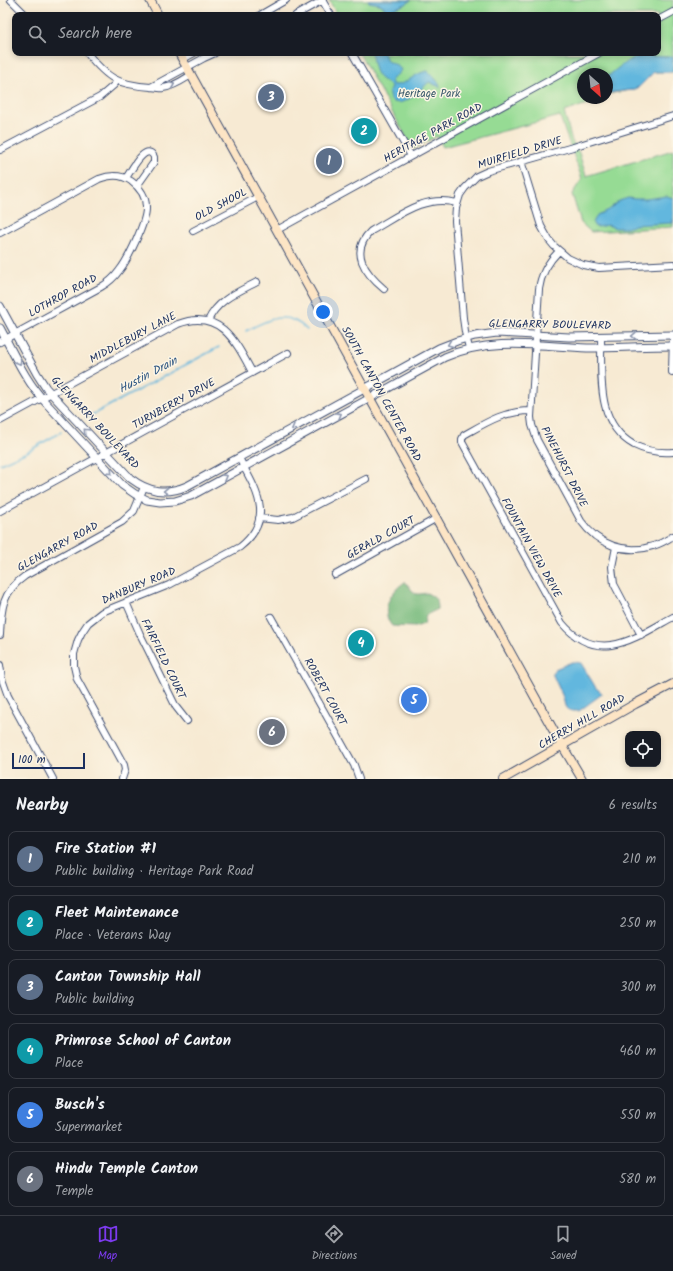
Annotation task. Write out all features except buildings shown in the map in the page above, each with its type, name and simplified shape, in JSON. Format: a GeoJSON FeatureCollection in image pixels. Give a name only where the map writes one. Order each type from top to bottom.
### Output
{"type":"FeatureCollection","features":[{"type":"Feature","properties":{"kind":"main road"},"geometry":{"type":"LineString","coordinates":[[150,0],[156,12]]}},
{"type":"Feature","properties":{"kind":"main road","name":"SOUTH CANTON CENTER ROAD"},"geometry":{"type":"LineString","coordinates":[[181,56],[562,746],[582,779]]}},
{"type":"Feature","properties":{"kind":"main road","name":"CHERRY HILL ROAD"},"geometry":{"type":"LineString","coordinates":[[503,779],[673,684]]}},
{"type":"Feature","properties":{"kind":"street"},"geometry":{"type":"LineString","coordinates":[[11,0],[23,12]]}},
{"type":"Feature","properties":{"kind":"street"},"geometry":{"type":"LineString","coordinates":[[265,12],[286,0]]}},
{"type":"Feature","properties":{"kind":"street"},"geometry":{"type":"LineString","coordinates":[[301,12],[322,0],[329,12]]}},
{"type":"Feature","properties":{"kind":"street"},"geometry":{"type":"LineString","coordinates":[[661,18],[673,12]]}},
{"type":"Feature","properties":{"kind":"street"},"geometry":{"type":"LineString","coordinates":[[90,56],[101,69],[116,80],[131,86],[162,89],[191,75]]}},
{"type":"Feature","properties":{"kind":"street"},"geometry":{"type":"LineString","coordinates":[[151,87],[208,56]]}},
{"type":"Feature","properties":{"kind":"street"},"geometry":{"type":"LineString","coordinates":[[354,56],[411,156]]}},
{"type":"Feature","properties":{"kind":"street","name":"HERITAGE PARK ROAD"},"geometry":{"type":"LineString","coordinates":[[276,230],[594,56]]}},
{"type":"Feature","properties":{"kind":"street"},"geometry":{"type":"LineString","coordinates":[[0,150],[100,97],[114,85],[116,80]]}},
{"type":"Feature","properties":{"kind":"street","name":"MUIRFIELD DRIVE"},"geometry":{"type":"LineString","coordinates":[[469,348],[463,318],[455,221],[457,203],[465,188],[477,176],[488,171],[573,147],[673,116]]}},
{"type":"Feature","properties":{"kind":"street"},"geometry":{"type":"LineString","coordinates":[[0,233],[99,179],[112,175],[126,178],[137,186],[154,162],[153,154],[148,152],[143,154],[126,178]]}},
{"type":"Feature","properties":{"kind":"street"},"geometry":{"type":"LineString","coordinates":[[521,161],[540,226],[549,240],[559,251],[577,262],[594,268],[673,264]]}},
{"type":"Feature","properties":{"kind":"street","name":"LOTHROP ROAD"},"geometry":{"type":"LineString","coordinates":[[3,341],[101,287],[111,280],[124,265],[146,214],[144,196],[137,186]]}},
{"type":"Feature","properties":{"kind":"street","name":"OLD SHOOL"},"geometry":{"type":"LineString","coordinates":[[193,231],[258,197]]}},
{"type":"Feature","properties":{"kind":"street"},"geometry":{"type":"LineString","coordinates":[[384,289],[373,280],[363,266],[361,260],[361,247],[366,235],[424,202],[442,200],[457,203]]}},
{"type":"Feature","properties":{"kind":"street","name":"PINEHURST DRIVE"},"geometry":{"type":"LineString","coordinates":[[559,251],[547,265],[540,280],[531,412],[532,425],[537,440],[581,521],[597,538],[616,547],[641,549],[657,545],[673,536]]}},
{"type":"Feature","properties":{"kind":"street"},"geometry":{"type":"LineString","coordinates":[[208,321],[213,311],[220,303],[257,282]]}},
{"type":"Feature","properties":{"kind":"street","name":"GLENGARRY BOULEVARD"},"geometry":{"type":"LineString","coordinates":[[0,306],[37,374],[51,394],[130,478],[144,487],[157,491],[180,489],[429,354],[449,344],[466,338],[497,333],[601,337],[673,335]]}},
{"type":"Feature","properties":{"kind":"street","name":"MIDDLEBURY LANE"},"geometry":{"type":"LineString","coordinates":[[0,421],[178,324],[192,320],[208,321],[227,332],[236,343],[252,372]]}},
{"type":"Feature","properties":{"kind":"street","name":"GLENGARRY BOULEVARD"},"geometry":{"type":"LineString","coordinates":[[0,328],[3,341],[42,398],[122,485],[140,497],[154,501],[169,502],[180,500],[195,494],[434,363],[469,348],[500,344],[601,348],[673,346]]}},
{"type":"Feature","properties":{"kind":"street"},"geometry":{"type":"LineString","coordinates":[[672,372],[673,335]]}},
{"type":"Feature","properties":{"kind":"street"},"geometry":{"type":"LineString","coordinates":[[601,337],[604,403],[609,417],[616,428],[628,440],[643,449],[660,452],[673,452]]}},
{"type":"Feature","properties":{"kind":"street","name":"TURNBERRY DRIVE"},"geometry":{"type":"LineString","coordinates":[[0,511],[288,353]]}},
{"type":"Feature","properties":{"kind":"street"},"geometry":{"type":"LineString","coordinates":[[429,354],[434,363]]}},
{"type":"Feature","properties":{"kind":"street","name":"FOUNTAIN VIEW DRIVE"},"geometry":{"type":"LineString","coordinates":[[531,412],[513,412],[496,417],[464,435],[462,444],[558,617],[567,629],[575,636],[602,646],[621,644],[641,635],[673,617]]}},
{"type":"Feature","properties":{"kind":"street"},"geometry":{"type":"LineString","coordinates":[[321,413],[326,422]]}},
{"type":"Feature","properties":{"kind":"street"},"geometry":{"type":"LineString","coordinates":[[262,445],[267,454]]}},
{"type":"Feature","properties":{"kind":"street","name":"DANBURY ROAD"},"geometry":{"type":"LineString","coordinates":[[122,779],[125,770],[124,765],[79,684],[75,672],[75,648],[88,623],[102,612],[169,585],[247,542],[257,526],[260,511],[258,496],[239,458]]}},
{"type":"Feature","properties":{"kind":"street"},"geometry":{"type":"LineString","coordinates":[[259,518],[278,520],[293,517],[366,478]]}},
{"type":"Feature","properties":{"kind":"street"},"geometry":{"type":"LineString","coordinates":[[190,484],[195,494]]}},
{"type":"Feature","properties":{"kind":"street","name":"GLENGARRY ROAD"},"geometry":{"type":"LineString","coordinates":[[0,635],[2,606],[5,598],[14,586],[25,576],[122,522],[134,510],[144,487]]}},
{"type":"Feature","properties":{"kind":"street","name":"GERALD COURT"},"geometry":{"type":"LineString","coordinates":[[335,575],[437,518]]}},
{"type":"Feature","properties":{"kind":"street"},"geometry":{"type":"LineString","coordinates":[[616,547],[612,567],[614,584],[641,635]]}},
{"type":"Feature","properties":{"kind":"street","name":"FAIRFIELD COURT"},"geometry":{"type":"LineString","coordinates":[[126,602],[176,707],[187,721]]}},
{"type":"Feature","properties":{"kind":"street","name":"ROBERT COURT"},"geometry":{"type":"LineString","coordinates":[[271,616],[354,765],[359,779]]}},
{"type":"Feature","properties":{"kind":"street"},"geometry":{"type":"LineString","coordinates":[[0,665],[4,686],[10,700],[52,779]]}},
{"type":"Feature","properties":{"kind":"green space","name":"Heritage Park"},"geometry":{"type":"Polygon","coordinates":[[[329,0],[673,0],[673,72],[654,72],[639,87],[613,93],[613,68],[577,68],[577,104],[587,104],[564,112],[572,141],[579,153],[586,176],[673,150],[673,227],[591,232],[581,223],[572,194],[582,179],[560,116],[443,147],[437,136],[413,149],[361,56],[661,56],[661,12],[335,12],[329,0]]]}},
{"type":"Feature","properties":{"kind":"green space"},"geometry":{"type":"Polygon","coordinates":[[[405,582],[414,593],[427,593],[437,601],[438,609],[426,615],[424,624],[415,627],[392,626],[388,620],[388,602],[395,591],[405,582]]]}},
{"type":"Feature","properties":{"kind":"water"},"geometry":{"type":"Polygon","coordinates":[[[368,0],[411,0],[406,4],[393,9],[392,12],[385,12],[384,7],[380,4],[369,2],[368,0]]]}},
{"type":"Feature","properties":{"kind":"water"},"geometry":{"type":"Polygon","coordinates":[[[372,56],[385,56],[387,61],[396,65],[401,70],[391,81],[393,85],[398,85],[423,72],[428,71],[439,83],[440,87],[429,82],[418,92],[403,102],[393,102],[389,96],[391,86],[381,79],[375,69],[372,56]]]}},
{"type":"Feature","properties":{"kind":"water"},"geometry":{"type":"Polygon","coordinates":[[[637,57],[673,57],[673,72],[654,72],[639,87],[631,90],[613,92],[613,72],[628,61],[637,57]]]}},
{"type":"Feature","properties":{"kind":"water"},"geometry":{"type":"Polygon","coordinates":[[[667,196],[673,198],[673,223],[635,225],[627,228],[616,228],[607,225],[598,227],[594,226],[593,223],[597,215],[608,210],[619,201],[628,198],[646,199],[667,196]]]}},
{"type":"Feature","properties":{"kind":"water"},"geometry":{"type":"Polygon","coordinates":[[[572,662],[581,663],[596,688],[602,693],[579,711],[567,709],[552,673],[555,669],[572,662]]]}},
{"type":"Feature","properties":{"kind":"waterway","name":"Hustin Drain"},"geometry":{"type":"LineString","coordinates":[[246,331],[277,318],[292,320],[307,330]]}},
{"type":"Feature","properties":{"kind":"waterway","name":"Hustin Drain"},"geometry":{"type":"LineString","coordinates":[[86,418],[219,347]]}},
{"type":"Feature","properties":{"kind":"waterway","name":"Hustin Drain"},"geometry":{"type":"LineString","coordinates":[[0,464],[27,452],[61,432]]}},
{"type":"Feature","properties":{"kind":"place","name":"Canton Township Hall"},"geometry":{"type":"Point","coordinates":[271,97]}},
{"type":"Feature","properties":{"kind":"place","name":"Fleet Maintenance"},"geometry":{"type":"Point","coordinates":[364,131]}},
{"type":"Feature","properties":{"kind":"place","name":"Fire Station #1"},"geometry":{"type":"Point","coordinates":[329,161]}},
{"type":"Feature","properties":{"kind":"place","name":"Primrose School of Canton"},"geometry":{"type":"Point","coordinates":[361,643]}},
{"type":"Feature","properties":{"kind":"place","name":"Busch's"},"geometry":{"type":"Point","coordinates":[414,700]}},
{"type":"Feature","properties":{"kind":"place","name":"Hindu Temple Canton"},"geometry":{"type":"Point","coordinates":[272,732]}}]}
